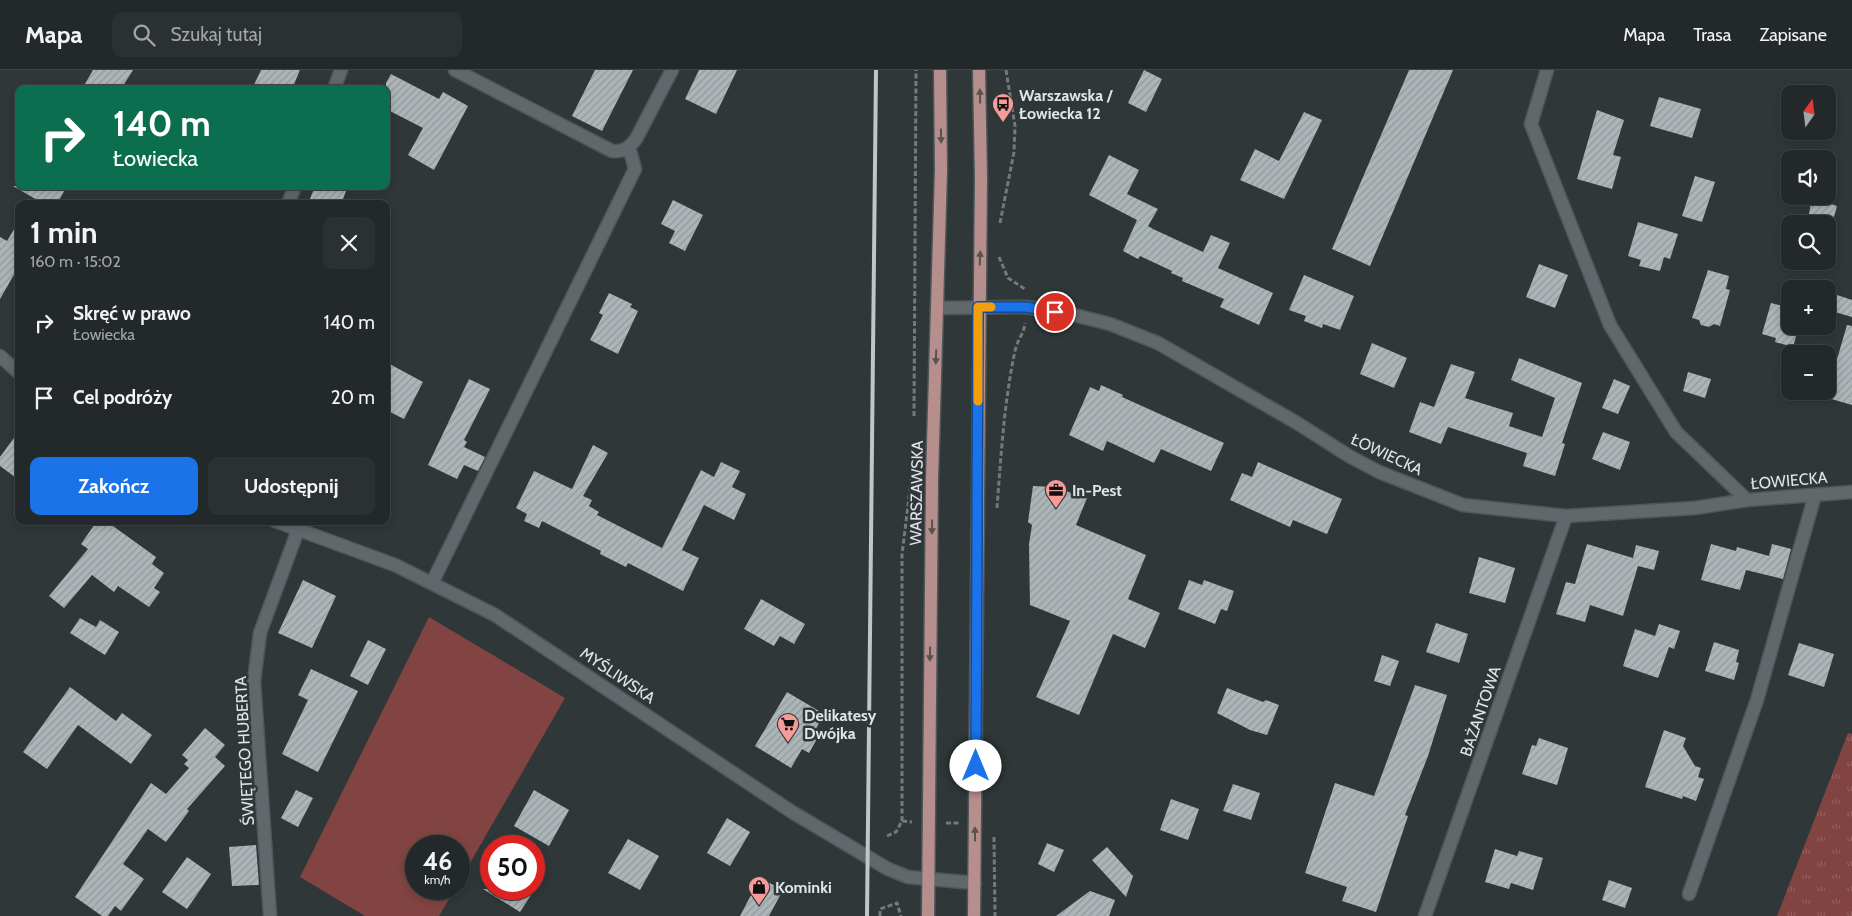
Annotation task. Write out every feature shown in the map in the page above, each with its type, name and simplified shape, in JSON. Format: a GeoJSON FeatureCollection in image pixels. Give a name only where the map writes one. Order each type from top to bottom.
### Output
{"type":"FeatureCollection","features":[{"type":"Feature","properties":{"kind":"main road","name":"WARSZAWSKA"},"geometry":{"type":"LineString","coordinates":[[928,916],[929,708],[941,170],[940,70]]}},
{"type":"Feature","properties":{"kind":"main road"},"geometry":{"type":"LineString","coordinates":[[974,916],[978,307],[981,178],[979,70]]}},
{"type":"Feature","properties":{"kind":"street"},"geometry":{"type":"LineString","coordinates":[[335,85],[341,70]]}},
{"type":"Feature","properties":{"kind":"street"},"geometry":{"type":"LineString","coordinates":[[455,70],[612,151],[629,148],[672,70]]}},
{"type":"Feature","properties":{"kind":"street"},"geometry":{"type":"LineString","coordinates":[[1547,70],[1531,124],[1610,325],[1676,432],[1747,500]]}},
{"type":"Feature","properties":{"kind":"street"},"geometry":{"type":"LineString","coordinates":[[432,583],[635,169],[629,148]]}},
{"type":"Feature","properties":{"kind":"street","name":"ŁOWIECKA"},"geometry":{"type":"LineString","coordinates":[[937,308],[1026,307],[1070,314],[1110,324],[1158,342],[1297,423],[1349,456],[1379,472],[1463,506],[1566,516],[1694,508],[1747,500],[1852,492]]}},
{"type":"Feature","properties":{"kind":"street"},"geometry":{"type":"LineString","coordinates":[[0,356],[15,369]]}},
{"type":"Feature","properties":{"kind":"street"},"geometry":{"type":"LineString","coordinates":[[1689,894],[1757,700],[1815,495]]}},
{"type":"Feature","properties":{"kind":"street","name":"BAŻANTOWA"},"geometry":{"type":"LineString","coordinates":[[1425,916],[1566,516]]}},
{"type":"Feature","properties":{"kind":"street","name":"MYŚLIWSKA"},"geometry":{"type":"LineString","coordinates":[[285,525],[395,565],[495,615],[831,837],[888,870],[908,877],[975,883]]}},
{"type":"Feature","properties":{"kind":"street","name":"ŚWIĘTEGO HUBERTA"},"geometry":{"type":"LineString","coordinates":[[270,916],[254,681],[260,633],[298,530]]}},
{"type":"Feature","properties":{"kind":"path"},"geometry":{"type":"LineString","coordinates":[[914,422],[916,70]]}},
{"type":"Feature","properties":{"kind":"path"},"geometry":{"type":"LineString","coordinates":[[999,228],[1014,152],[1016,126],[1006,70]]}},
{"type":"Feature","properties":{"kind":"path"},"geometry":{"type":"LineString","coordinates":[[999,248],[999,258],[1008,278],[1025,289],[1026,297]]}},
{"type":"Feature","properties":{"kind":"path"},"geometry":{"type":"LineString","coordinates":[[997,518],[1000,463],[1015,350],[1024,332]]}},
{"type":"Feature","properties":{"kind":"path"},"geometry":{"type":"LineString","coordinates":[[902,821],[902,554],[914,460]]}},
{"type":"Feature","properties":{"kind":"path"},"geometry":{"type":"LineString","coordinates":[[994,832],[995,916]]}},
{"type":"Feature","properties":{"kind":"path"},"geometry":{"type":"LineString","coordinates":[[880,916],[880,909],[896,903],[902,916]]}},
{"type":"Feature","properties":{"kind":"green space"},"geometry":{"type":"Polygon","coordinates":[[[429,617],[565,698],[486,835],[480,835],[480,846],[470,863],[470,835],[405,835],[405,900],[448,900],[439,916],[365,916],[300,877],[429,617]]]}},
{"type":"Feature","properties":{"kind":"green space"},"geometry":{"type":"Polygon","coordinates":[[[1848,733],[1852,734],[1852,916],[1777,916],[1848,733]]]}},
{"type":"Feature","properties":{"kind":"building"},"geometry":{"type":"Polygon","coordinates":[[[93,70],[133,70],[124,85],[84,85],[93,70]]]}},
{"type":"Feature","properties":{"kind":"building"},"geometry":{"type":"Polygon","coordinates":[[[261,70],[300,70],[294,85],[254,85],[261,70]]]}},
{"type":"Feature","properties":{"kind":"building"},"geometry":{"type":"Polygon","coordinates":[[[595,70],[633,70],[602,131],[572,116],[595,70]]]}},
{"type":"Feature","properties":{"kind":"building"},"geometry":{"type":"Polygon","coordinates":[[[699,70],[737,70],[716,114],[685,99],[699,70]]]}},
{"type":"Feature","properties":{"kind":"building"},"geometry":{"type":"Polygon","coordinates":[[[1144,70],[1162,79],[1146,112],[1128,103],[1144,70]]]}},
{"type":"Feature","properties":{"kind":"building"},"geometry":{"type":"Polygon","coordinates":[[[1409,70],[1453,70],[1370,266],[1332,249],[1409,70]]]}},
{"type":"Feature","properties":{"kind":"building"},"geometry":{"type":"Polygon","coordinates":[[[391,74],[439,99],[443,92],[468,106],[434,170],[408,155],[423,128],[390,111],[390,85],[386,85],[391,74]]]}},
{"type":"Feature","properties":{"kind":"building"},"geometry":{"type":"Polygon","coordinates":[[[1659,97],[1701,109],[1692,138],[1650,126],[1659,97]]]}},
{"type":"Feature","properties":{"kind":"building"},"geometry":{"type":"Polygon","coordinates":[[[1597,110],[1624,120],[1613,155],[1621,157],[1612,189],[1577,179],[1597,110]]]}},
{"type":"Feature","properties":{"kind":"building"},"geometry":{"type":"Polygon","coordinates":[[[1304,112],[1322,120],[1284,199],[1240,180],[1255,149],[1279,161],[1304,112]]]}},
{"type":"Feature","properties":{"kind":"building"},"geometry":{"type":"Polygon","coordinates":[[[1109,155],[1139,170],[1127,194],[1158,209],[1148,226],[1203,252],[1211,235],[1230,243],[1218,268],[1273,293],[1259,325],[1220,307],[1224,299],[1182,281],[1183,278],[1171,273],[1172,271],[1140,256],[1138,259],[1123,251],[1137,220],[1089,195],[1109,155]]]}},
{"type":"Feature","properties":{"kind":"building"},"geometry":{"type":"Polygon","coordinates":[[[1695,176],[1715,182],[1702,222],[1682,216],[1695,176]]]}},
{"type":"Feature","properties":{"kind":"building"},"geometry":{"type":"Polygon","coordinates":[[[20,190],[65,190],[59,200],[37,200],[20,190]]]}},
{"type":"Feature","properties":{"kind":"building"},"geometry":{"type":"Polygon","coordinates":[[[313,190],[346,190],[343,200],[310,200],[313,190]]]}},
{"type":"Feature","properties":{"kind":"building"},"geometry":{"type":"Polygon","coordinates":[[[673,200],[703,215],[685,251],[669,243],[675,231],[661,224],[673,200]]]}},
{"type":"Feature","properties":{"kind":"building"},"geometry":{"type":"Polygon","coordinates":[[[1811,205],[1837,206],[1834,215],[1809,215],[1811,205]]]}},
{"type":"Feature","properties":{"kind":"building"},"geometry":{"type":"Polygon","coordinates":[[[1638,222],[1678,234],[1670,259],[1664,257],[1660,271],[1639,266],[1641,260],[1628,256],[1638,222]]]}},
{"type":"Feature","properties":{"kind":"building"},"geometry":{"type":"Polygon","coordinates":[[[15,228],[15,273],[0,299],[0,237],[7,241],[15,228]]]}},
{"type":"Feature","properties":{"kind":"building"},"geometry":{"type":"Polygon","coordinates":[[[1539,264],[1568,275],[1555,308],[1526,297],[1539,264]]]}},
{"type":"Feature","properties":{"kind":"building"},"geometry":{"type":"Polygon","coordinates":[[[1708,270],[1729,276],[1726,289],[1730,290],[1720,326],[1714,324],[1709,327],[1701,325],[1699,320],[1692,318],[1708,270]]]}},
{"type":"Feature","properties":{"kind":"building"},"geometry":{"type":"Polygon","coordinates":[[[1304,275],[1354,296],[1340,330],[1323,324],[1322,328],[1304,321],[1306,316],[1289,310],[1304,275]]]}},
{"type":"Feature","properties":{"kind":"building"},"geometry":{"type":"Polygon","coordinates":[[[609,293],[632,304],[630,307],[638,311],[618,354],[590,340],[603,315],[599,313],[609,293]]]}},
{"type":"Feature","properties":{"kind":"building"},"geometry":{"type":"Polygon","coordinates":[[[1836,295],[1852,300],[1852,317],[1836,312],[1836,295]]]}},
{"type":"Feature","properties":{"kind":"building"},"geometry":{"type":"Polygon","coordinates":[[[1771,303],[1781,306],[1781,335],[1796,335],[1794,345],[1786,345],[1775,342],[1776,338],[1762,334],[1771,303]]]}},
{"type":"Feature","properties":{"kind":"building"},"geometry":{"type":"Polygon","coordinates":[[[1847,325],[1852,326],[1852,405],[1835,400],[1836,363],[1847,325]]]}},
{"type":"Feature","properties":{"kind":"building"},"geometry":{"type":"Polygon","coordinates":[[[1372,343],[1407,358],[1394,388],[1360,374],[1372,343]]]}},
{"type":"Feature","properties":{"kind":"building"},"geometry":{"type":"Polygon","coordinates":[[[1519,358],[1582,383],[1562,443],[1565,444],[1555,476],[1523,466],[1527,453],[1448,427],[1441,444],[1409,432],[1420,402],[1434,407],[1451,364],[1475,372],[1465,398],[1513,413],[1509,426],[1542,437],[1555,398],[1511,380],[1519,358]]]}},
{"type":"Feature","properties":{"kind":"building"},"geometry":{"type":"Polygon","coordinates":[[[390,364],[423,382],[404,419],[390,412],[390,364]]]}},
{"type":"Feature","properties":{"kind":"building"},"geometry":{"type":"Polygon","coordinates":[[[1688,372],[1711,379],[1705,398],[1683,391],[1688,372]]]}},
{"type":"Feature","properties":{"kind":"building"},"geometry":{"type":"Polygon","coordinates":[[[469,379],[490,389],[464,440],[467,442],[464,447],[485,457],[478,471],[464,465],[457,479],[428,465],[469,379]]]}},
{"type":"Feature","properties":{"kind":"building"},"geometry":{"type":"Polygon","coordinates":[[[1614,379],[1630,386],[1618,414],[1602,408],[1614,379]]]}},
{"type":"Feature","properties":{"kind":"building"},"geometry":{"type":"Polygon","coordinates":[[[1101,385],[1123,395],[1122,397],[1224,443],[1211,471],[1161,449],[1154,463],[1107,441],[1103,451],[1069,435],[1090,387],[1099,391],[1101,385]]]}},
{"type":"Feature","properties":{"kind":"building"},"geometry":{"type":"Polygon","coordinates":[[[1603,432],[1630,442],[1620,470],[1592,459],[1603,432]]]}},
{"type":"Feature","properties":{"kind":"building"},"geometry":{"type":"Polygon","coordinates":[[[15,436],[15,477],[0,466],[0,457],[15,436]]]}},
{"type":"Feature","properties":{"kind":"building"},"geometry":{"type":"Polygon","coordinates":[[[593,445],[608,453],[583,496],[592,500],[589,506],[599,512],[597,515],[662,548],[701,470],[714,477],[721,462],[740,471],[732,487],[746,494],[734,520],[704,505],[682,550],[699,558],[683,591],[628,563],[626,567],[600,554],[601,551],[542,521],[539,528],[524,521],[527,514],[516,508],[534,471],[572,489],[593,445]]]}},
{"type":"Feature","properties":{"kind":"building"},"geometry":{"type":"Polygon","coordinates":[[[1258,462],[1342,499],[1327,534],[1293,520],[1290,527],[1230,500],[1242,473],[1252,477],[1258,462]]]}},
{"type":"Feature","properties":{"kind":"building"},"geometry":{"type":"Polygon","coordinates":[[[1033,486],[1053,487],[1087,498],[1076,525],[1146,555],[1128,599],[1160,613],[1145,648],[1113,634],[1079,715],[1036,697],[1070,621],[1030,605],[1029,544],[1032,525],[1028,522],[1033,486]]]}},
{"type":"Feature","properties":{"kind":"building"},"geometry":{"type":"Polygon","coordinates":[[[94,525],[112,525],[156,557],[152,564],[164,573],[154,588],[160,592],[149,607],[118,586],[114,592],[92,575],[64,608],[49,596],[88,549],[81,544],[94,525]]]}},
{"type":"Feature","properties":{"kind":"building"},"geometry":{"type":"Polygon","coordinates":[[[1587,544],[1633,558],[1636,545],[1659,551],[1654,570],[1638,566],[1623,616],[1590,605],[1585,622],[1556,614],[1566,582],[1575,584],[1587,544]]]}},
{"type":"Feature","properties":{"kind":"building"},"geometry":{"type":"Polygon","coordinates":[[[1711,544],[1736,551],[1737,547],[1769,556],[1772,544],[1791,549],[1783,579],[1746,570],[1740,590],[1701,580],[1711,544]]]}},
{"type":"Feature","properties":{"kind":"building"},"geometry":{"type":"Polygon","coordinates":[[[1479,557],[1515,568],[1505,603],[1469,593],[1479,557]]]}},
{"type":"Feature","properties":{"kind":"building"},"geometry":{"type":"Polygon","coordinates":[[[303,580],[336,596],[312,648],[278,633],[303,580]]]}},
{"type":"Feature","properties":{"kind":"building"},"geometry":{"type":"Polygon","coordinates":[[[1189,580],[1202,585],[1204,580],[1234,591],[1227,611],[1221,609],[1215,624],[1178,609],[1189,580]]]}},
{"type":"Feature","properties":{"kind":"building"},"geometry":{"type":"Polygon","coordinates":[[[761,599],[805,624],[794,644],[780,636],[774,646],[744,629],[761,599]]]}},
{"type":"Feature","properties":{"kind":"building"},"geometry":{"type":"Polygon","coordinates":[[[80,618],[96,627],[100,620],[119,632],[105,655],[70,633],[80,618]]]}},
{"type":"Feature","properties":{"kind":"building"},"geometry":{"type":"Polygon","coordinates":[[[1436,623],[1468,634],[1459,663],[1426,652],[1436,623]]]}},
{"type":"Feature","properties":{"kind":"building"},"geometry":{"type":"Polygon","coordinates":[[[1659,624],[1680,631],[1674,649],[1669,647],[1658,678],[1623,666],[1635,629],[1655,636],[1659,624]]]}},
{"type":"Feature","properties":{"kind":"building"},"geometry":{"type":"Polygon","coordinates":[[[368,640],[386,649],[368,685],[350,676],[368,640]]]}},
{"type":"Feature","properties":{"kind":"building"},"geometry":{"type":"Polygon","coordinates":[[[1714,642],[1739,650],[1736,662],[1739,663],[1734,680],[1705,671],[1714,642]]]}},
{"type":"Feature","properties":{"kind":"building"},"geometry":{"type":"Polygon","coordinates":[[[1799,643],[1834,654],[1824,687],[1788,675],[1799,643]]]}},
{"type":"Feature","properties":{"kind":"building"},"geometry":{"type":"Polygon","coordinates":[[[1382,655],[1399,661],[1390,686],[1374,681],[1382,655]]]}},
{"type":"Feature","properties":{"kind":"building"},"geometry":{"type":"Polygon","coordinates":[[[311,669],[358,691],[318,772],[282,754],[308,700],[298,695],[311,669]]]}},
{"type":"Feature","properties":{"kind":"building"},"geometry":{"type":"Polygon","coordinates":[[[1415,685],[1447,695],[1428,756],[1405,815],[1408,816],[1376,912],[1342,901],[1347,887],[1305,873],[1335,783],[1374,796],[1415,685]]]}},
{"type":"Feature","properties":{"kind":"building"},"geometry":{"type":"Polygon","coordinates":[[[70,687],[116,721],[122,713],[152,735],[131,764],[78,725],[47,769],[23,752],[70,687]]]}},
{"type":"Feature","properties":{"kind":"building"},"geometry":{"type":"Polygon","coordinates":[[[1227,688],[1263,702],[1266,700],[1279,705],[1267,735],[1250,730],[1217,713],[1227,688]]]}},
{"type":"Feature","properties":{"kind":"building"},"geometry":{"type":"Polygon","coordinates":[[[787,692],[824,714],[813,734],[818,737],[809,753],[802,749],[791,768],[755,746],[787,692]]]}},
{"type":"Feature","properties":{"kind":"building"},"geometry":{"type":"Polygon","coordinates":[[[205,728],[225,745],[215,757],[225,766],[187,809],[189,811],[166,842],[148,829],[123,864],[144,879],[121,911],[115,906],[108,916],[102,916],[75,897],[151,783],[166,794],[189,768],[184,764],[188,760],[182,755],[205,728]]]}},
{"type":"Feature","properties":{"kind":"building"},"geometry":{"type":"Polygon","coordinates":[[[1664,730],[1686,738],[1683,746],[1695,766],[1701,768],[1698,777],[1704,779],[1696,801],[1683,796],[1682,799],[1645,787],[1664,730]]]}},
{"type":"Feature","properties":{"kind":"building"},"geometry":{"type":"Polygon","coordinates":[[[1539,738],[1568,748],[1557,785],[1522,774],[1532,745],[1536,746],[1539,738]]]}},
{"type":"Feature","properties":{"kind":"building"},"geometry":{"type":"Polygon","coordinates":[[[1233,784],[1260,793],[1251,820],[1223,811],[1233,784]]]}},
{"type":"Feature","properties":{"kind":"building"},"geometry":{"type":"Polygon","coordinates":[[[296,790],[313,798],[298,827],[281,818],[296,790]]]}},
{"type":"Feature","properties":{"kind":"building"},"geometry":{"type":"Polygon","coordinates":[[[534,790],[569,810],[549,846],[545,844],[545,835],[530,835],[514,826],[534,790]]]}},
{"type":"Feature","properties":{"kind":"building"},"geometry":{"type":"Polygon","coordinates":[[[1171,799],[1199,809],[1188,840],[1160,830],[1171,799]]]}},
{"type":"Feature","properties":{"kind":"building"},"geometry":{"type":"Polygon","coordinates":[[[727,818],[750,832],[730,866],[707,853],[727,818]]]}},
{"type":"Feature","properties":{"kind":"building"},"geometry":{"type":"Polygon","coordinates":[[[628,839],[659,856],[640,890],[608,873],[628,839]]]}},
{"type":"Feature","properties":{"kind":"building"},"geometry":{"type":"Polygon","coordinates":[[[1047,843],[1064,850],[1054,872],[1038,864],[1047,843]]]}},
{"type":"Feature","properties":{"kind":"building"},"geometry":{"type":"Polygon","coordinates":[[[256,845],[259,885],[232,886],[229,847],[256,845]]]}},
{"type":"Feature","properties":{"kind":"building"},"geometry":{"type":"Polygon","coordinates":[[[1107,847],[1133,876],[1126,897],[1092,860],[1107,847]]]}},
{"type":"Feature","properties":{"kind":"building"},"geometry":{"type":"Polygon","coordinates":[[[1495,849],[1517,856],[1519,851],[1543,858],[1533,890],[1511,883],[1509,889],[1485,882],[1495,849]]]}},
{"type":"Feature","properties":{"kind":"building"},"geometry":{"type":"Polygon","coordinates":[[[187,857],[211,874],[187,909],[162,892],[187,857]]]}},
{"type":"Feature","properties":{"kind":"building"},"geometry":{"type":"Polygon","coordinates":[[[760,878],[783,890],[769,916],[740,916],[760,878]]]}},
{"type":"Feature","properties":{"kind":"building"},"geometry":{"type":"Polygon","coordinates":[[[1609,880],[1632,888],[1625,908],[1602,900],[1609,880]]]}},
{"type":"Feature","properties":{"kind":"building"},"geometry":{"type":"Polygon","coordinates":[[[1090,891],[1115,900],[1109,916],[1056,916],[1090,891]]]}},
{"type":"Feature","properties":{"kind":"building"},"geometry":{"type":"Polygon","coordinates":[[[501,900],[528,900],[520,912],[501,900]]]}},
{"type":"Feature","properties":{"kind":"railway"},"geometry":{"type":"LineString","coordinates":[[867,916],[876,70]]}},
{"type":"Feature","properties":{"kind":"slow traffic"},"geometry":{"type":"LineString","coordinates":[[978,401],[978,307],[991,307]]}},
{"type":"Feature","properties":{"kind":"place","name":"Warszawska / Łowiecka 12"},"geometry":{"type":"Point","coordinates":[1003,123]}},
{"type":"Feature","properties":{"kind":"place","name":"In-Pest"},"geometry":{"type":"Point","coordinates":[1056,509]}},
{"type":"Feature","properties":{"kind":"place","name":"Delikatesy Dwójka"},"geometry":{"type":"Point","coordinates":[788,743]}},
{"type":"Feature","properties":{"kind":"place","name":"Kominki"},"geometry":{"type":"Point","coordinates":[759,906]}},
{"type":"Feature","properties":{"kind":"route"},"geometry":{"type":"LineString","coordinates":[[976,766],[978,307],[1026,307],[1055,312]]}}]}
